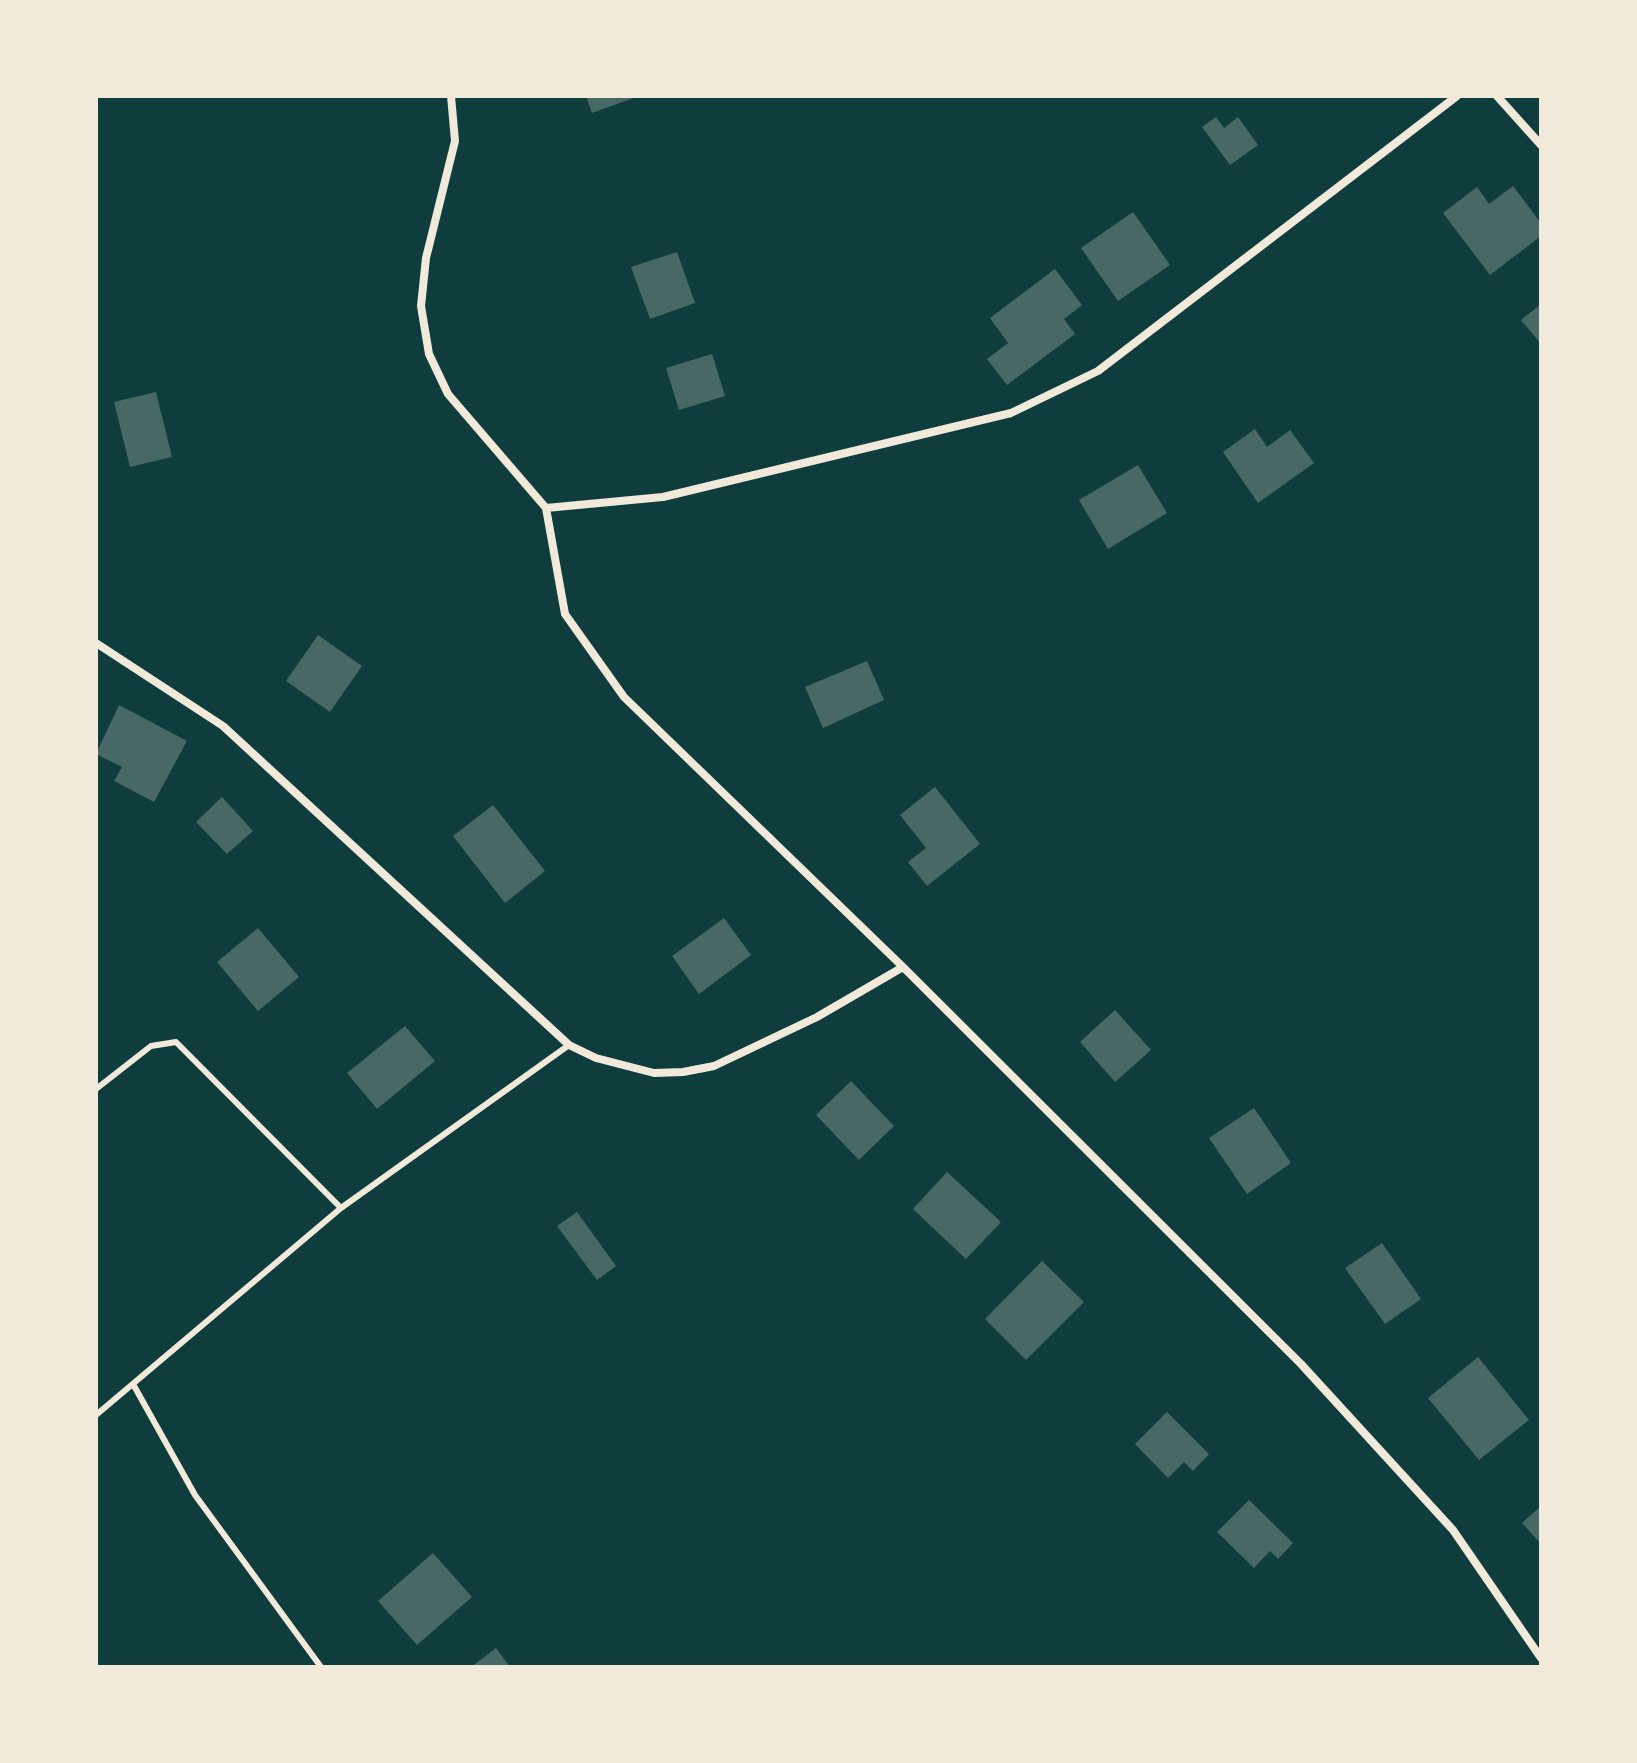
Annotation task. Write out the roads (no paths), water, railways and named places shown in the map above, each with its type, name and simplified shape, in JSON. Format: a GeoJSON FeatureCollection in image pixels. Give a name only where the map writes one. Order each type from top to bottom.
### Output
{"type":"FeatureCollection","features":[{"type":"Feature","properties":{"kind":"street"},"geometry":{"type":"LineString","coordinates":[[451,96],[455,141],[426,258],[421,306],[429,354],[448,394],[546,508],[565,614],[624,697],[903,967],[1321,1386],[1453,1530],[1541,1658]]}},
{"type":"Feature","properties":{"kind":"street"},"geometry":{"type":"LineString","coordinates":[[546,508],[663,497],[764,475],[998,416],[1049,395],[1098,371],[1457,96]]}},
{"type":"Feature","properties":{"kind":"street"},"geometry":{"type":"LineString","coordinates":[[1497,96],[1541,145]]}},
{"type":"Feature","properties":{"kind":"street"},"geometry":{"type":"LineString","coordinates":[[96,643],[223,726],[569,1045],[596,1058],[654,1073],[714,1066],[806,1023],[903,967]]}},
{"type":"Feature","properties":{"kind":"lane"},"geometry":{"type":"LineString","coordinates":[[96,1089],[151,1046],[176,1042],[341,1208]]}},
{"type":"Feature","properties":{"kind":"lane"},"geometry":{"type":"LineString","coordinates":[[96,1415],[341,1208],[569,1045]]}},
{"type":"Feature","properties":{"kind":"lane"},"geometry":{"type":"LineString","coordinates":[[133,1384],[195,1495],[321,1667]]}}]}
